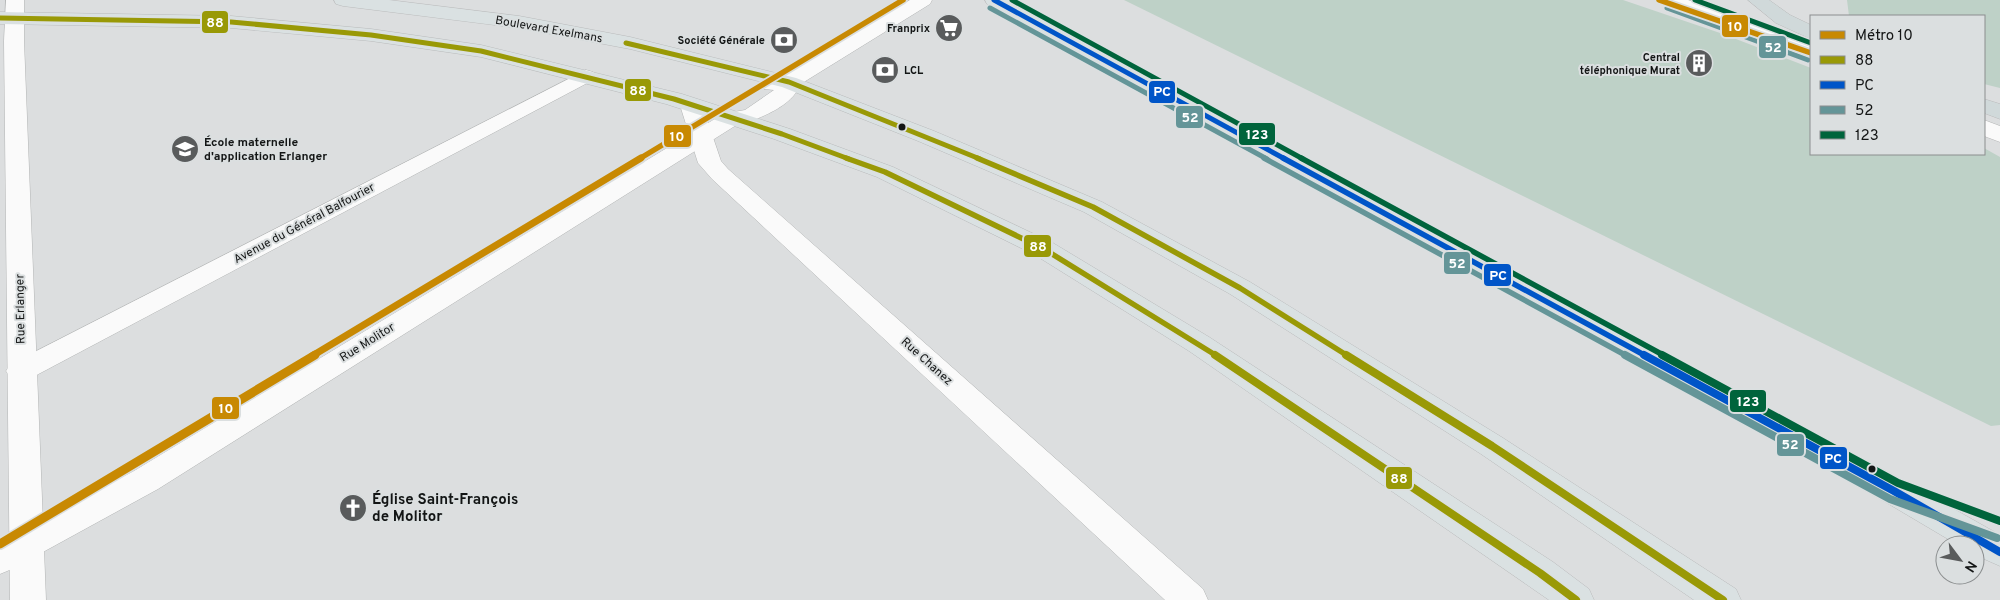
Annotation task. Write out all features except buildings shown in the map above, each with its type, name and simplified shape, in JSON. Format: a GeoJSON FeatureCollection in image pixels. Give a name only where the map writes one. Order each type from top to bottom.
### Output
{"type":"FeatureCollection","features":[{"type":"Feature","properties":{"kind":"highway"},"geometry":{"type":"LineString","coordinates":[[1757,0],[1783,19],[1810,32]]}},
{"type":"Feature","properties":{"kind":"highway"},"geometry":{"type":"LineString","coordinates":[[1985,105],[2000,112]]}},
{"type":"Feature","properties":{"kind":"main road","name":"Boulevard Exelmans"},"geometry":{"type":"LineString","coordinates":[[343,0],[396,2],[528,24],[630,44],[789,82],[926,136],[1093,207],[1240,288],[1492,446],[1723,600]]}},
{"type":"Feature","properties":{"kind":"main road"},"geometry":{"type":"LineString","coordinates":[[994,0],[1894,491],[2000,552]]}},
{"type":"Feature","properties":{"kind":"main road"},"geometry":{"type":"LineString","coordinates":[[10,12],[278,25],[371,35],[481,52],[586,76],[691,105],[885,172],[1044,250],[1199,344],[1532,567],[1576,600]]}},
{"type":"Feature","properties":{"kind":"main road"},"geometry":{"type":"LineString","coordinates":[[1894,491],[2000,530]]}},
{"type":"Feature","properties":{"kind":"street","name":"Rue Molitor"},"geometry":{"type":"LineString","coordinates":[[0,560],[28,542],[146,480],[731,118],[752,115],[787,91],[789,82],[923,0]]}},
{"type":"Feature","properties":{"kind":"street"},"geometry":{"type":"LineString","coordinates":[[1670,0],[1810,52]]}},
{"type":"Feature","properties":{"kind":"street","name":"Rue Erlanger"},"geometry":{"type":"LineString","coordinates":[[10,12],[28,542],[28,600]]}},
{"type":"Feature","properties":{"kind":"street","name":"Avenue du Général Balfourier"},"geometry":{"type":"LineString","coordinates":[[21,371],[586,76]]}},
{"type":"Feature","properties":{"kind":"street","name":"Rue Chanez"},"geometry":{"type":"LineString","coordinates":[[691,105],[710,163],[720,174],[1190,600]]}},
{"type":"Feature","properties":{"kind":"street"},"geometry":{"type":"LineString","coordinates":[[1985,128],[2000,135]]}},
{"type":"Feature","properties":{"kind":"green space"},"geometry":{"type":"Polygon","coordinates":[[[1124,0],[1623,0],[1723,34],[1810,68],[1810,155],[1985,155],[1985,149],[2000,157],[2000,425],[1991,426],[1124,0]]]}},
{"type":"Feature","properties":{"kind":"green space"},"geometry":{"type":"Polygon","coordinates":[[[1847,0],[2000,0],[2000,88],[1985,84],[1985,15],[1849,15],[1847,0]]]}},
{"type":"Feature","properties":{"kind":"metro line","name":"10"},"geometry":{"type":"LineString","coordinates":[[0,544],[903,0]]}},
{"type":"Feature","properties":{"kind":"metro line","name":"10"},"geometry":{"type":"LineString","coordinates":[[1659,0],[1810,53]]}},
{"type":"Feature","properties":{"kind":"transit line","name":"PC"},"geometry":{"type":"LineString","coordinates":[[994,0],[1894,491],[2000,552]]}},
{"type":"Feature","properties":{"kind":"transit line","name":"123"},"geometry":{"type":"LineString","coordinates":[[1012,0],[1898,483],[2000,521]]}},
{"type":"Feature","properties":{"kind":"transit line","name":"123"},"geometry":{"type":"LineString","coordinates":[[1695,0],[1810,43]]}},
{"type":"Feature","properties":{"kind":"transit line","name":"52"},"geometry":{"type":"LineString","coordinates":[[990,8],[1890,499],[1997,538]]}},
{"type":"Feature","properties":{"kind":"transit line","name":"52"},"geometry":{"type":"LineString","coordinates":[[1667,8],[1808,60]]}},
{"type":"Feature","properties":{"kind":"transit line","name":"88"},"geometry":{"type":"LineString","coordinates":[[0,18],[231,22],[371,35],[481,51],[674,99],[782,134],[885,172],[1044,249],[1199,344],[1540,573],[1576,600]]}},
{"type":"Feature","properties":{"kind":"transit line","name":"88"},"geometry":{"type":"LineString","coordinates":[[626,43],[789,82],[926,136],[1093,207],[1240,288],[1492,446],[1723,600]]}},
{"type":"Feature","properties":{"kind":"place","name":"Franprix"},"geometry":{"type":"Point","coordinates":[949,28]}},
{"type":"Feature","properties":{"kind":"place","name":"Société Générale"},"geometry":{"type":"Point","coordinates":[784,40]}},
{"type":"Feature","properties":{"kind":"place","name":"Central téléphonique Murat"},"geometry":{"type":"Point","coordinates":[1699,63]}},
{"type":"Feature","properties":{"kind":"place","name":"LCL"},"geometry":{"type":"Point","coordinates":[885,70]}},
{"type":"Feature","properties":{"kind":"place","name":"École maternelle d'application Erlanger"},"geometry":{"type":"Point","coordinates":[185,149]}},
{"type":"Feature","properties":{"kind":"place","name":"Église Saint-François de Molitor"},"geometry":{"type":"Point","coordinates":[353,508]}}]}
